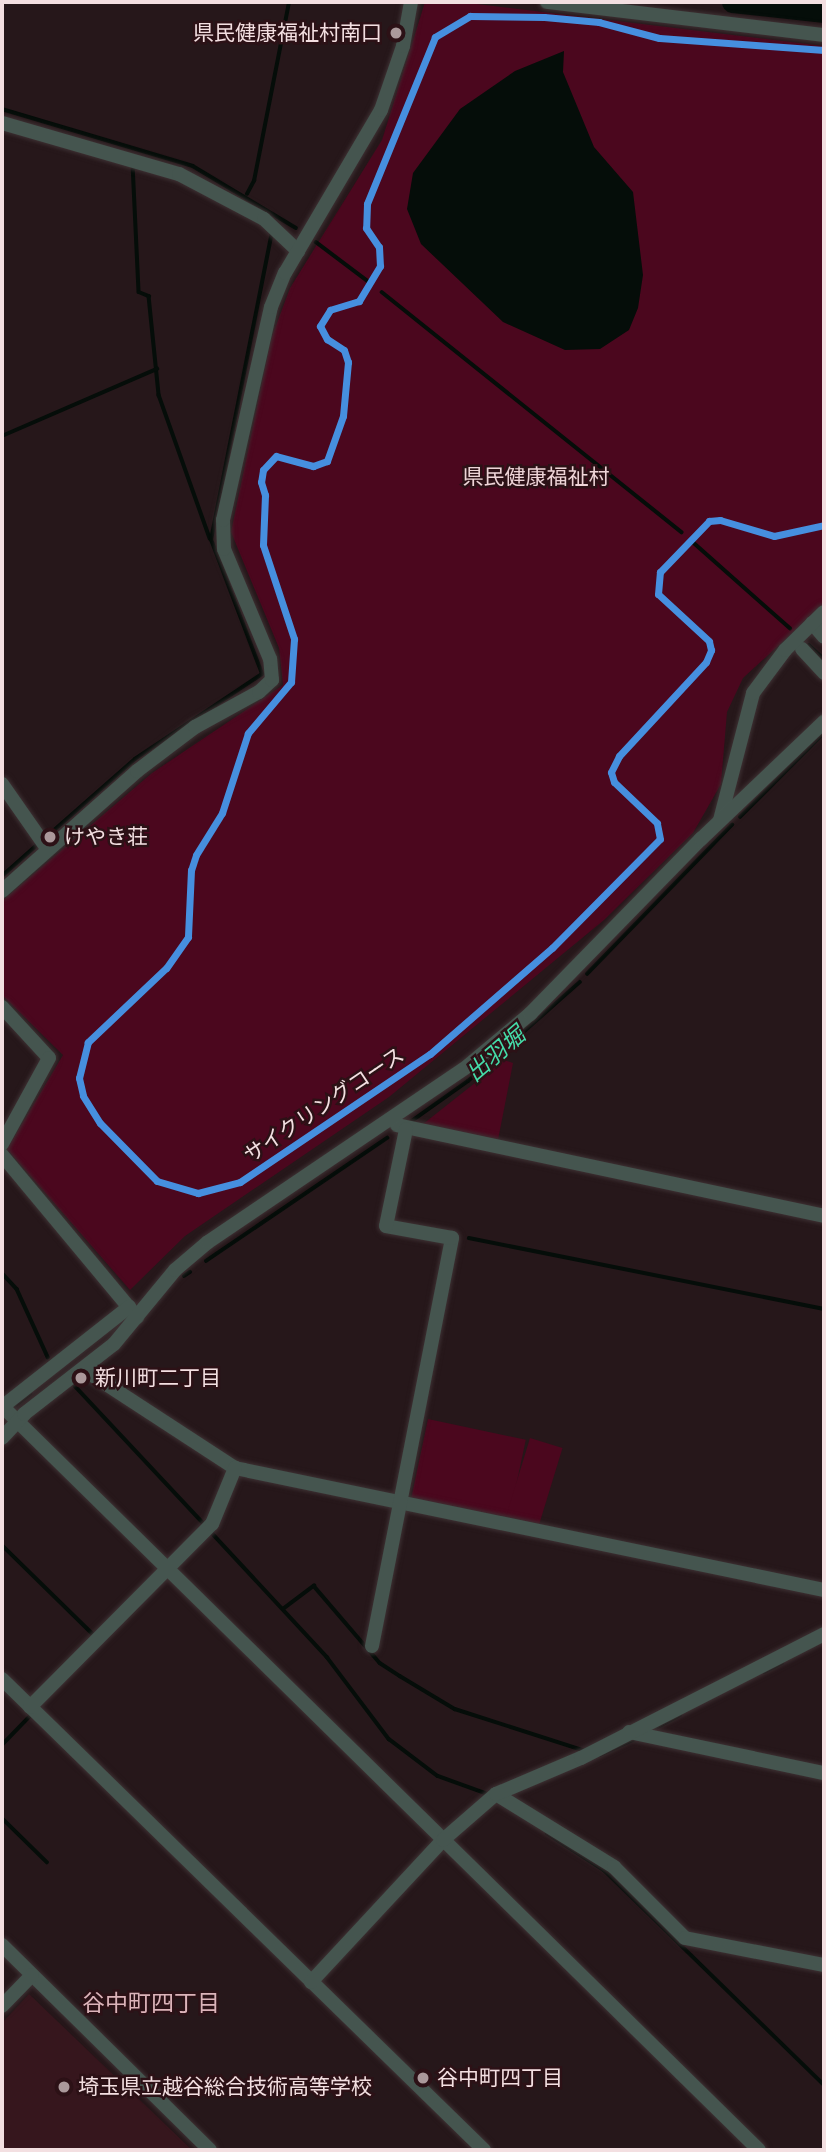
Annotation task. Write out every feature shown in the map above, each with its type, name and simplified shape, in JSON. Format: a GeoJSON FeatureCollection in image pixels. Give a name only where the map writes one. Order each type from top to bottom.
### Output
{"type":"FeatureCollection","features":[{"type":"Feature","properties":{"kind":"street"},"geometry":{"type":"LineString","coordinates":[[2,891],[182,736],[272,680],[270,659],[224,549],[223,520],[264,326],[298,251],[381,110],[403,46],[411,2]]}},
{"type":"Feature","properties":{"kind":"street"},"geometry":{"type":"LineString","coordinates":[[547,2],[824,35]]}},
{"type":"Feature","properties":{"kind":"street"},"geometry":{"type":"LineString","coordinates":[[2,123],[179,174],[264,219],[298,251]]}},
{"type":"Feature","properties":{"kind":"street"},"geometry":{"type":"LineString","coordinates":[[720,820],[753,693],[766,672],[824,612]]}},
{"type":"Feature","properties":{"kind":"street"},"geometry":{"type":"LineString","coordinates":[[812,623],[824,637]]}},
{"type":"Feature","properties":{"kind":"street"},"geometry":{"type":"LineString","coordinates":[[802,649],[824,673]]}},
{"type":"Feature","properties":{"kind":"street"},"geometry":{"type":"LineString","coordinates":[[759,2150],[166,1571],[2,1406],[133,1312],[208,1242],[390,1122],[469,1065],[530,1013],[720,820],[824,722]]}},
{"type":"Feature","properties":{"kind":"street"},"geometry":{"type":"LineString","coordinates":[[2,784],[48,850]]}},
{"type":"Feature","properties":{"kind":"street"},"geometry":{"type":"LineString","coordinates":[[2,1007],[49,1058],[2,1144]]}},
{"type":"Feature","properties":{"kind":"street"},"geometry":{"type":"LineString","coordinates":[[390,1122],[406,1129],[824,1216]]}},
{"type":"Feature","properties":{"kind":"street"},"geometry":{"type":"LineString","coordinates":[[372,1646],[452,1238],[386,1226],[406,1129]]}},
{"type":"Feature","properties":{"kind":"street"},"geometry":{"type":"LineString","coordinates":[[2,1155],[133,1312]]}},
{"type":"Feature","properties":{"kind":"street"},"geometry":{"type":"LineString","coordinates":[[2,1438],[17,1421],[114,1344],[133,1312]]}},
{"type":"Feature","properties":{"kind":"street"},"geometry":{"type":"LineString","coordinates":[[83,1369],[235,1468],[824,1590]]}},
{"type":"Feature","properties":{"kind":"street"},"geometry":{"type":"LineString","coordinates":[[30,1707],[212,1524],[235,1468]]}},
{"type":"Feature","properties":{"kind":"street"},"geometry":{"type":"LineString","coordinates":[[312,1982],[443,1840],[496,1794],[581,1758],[824,1634]]}},
{"type":"Feature","properties":{"kind":"street"},"geometry":{"type":"LineString","coordinates":[[2,1679],[484,2150]]}},
{"type":"Feature","properties":{"kind":"street"},"geometry":{"type":"LineString","coordinates":[[629,1732],[824,1773]]}},
{"type":"Feature","properties":{"kind":"street"},"geometry":{"type":"LineString","coordinates":[[496,1794],[614,1867],[685,1938],[824,1965]]}},
{"type":"Feature","properties":{"kind":"street"},"geometry":{"type":"LineString","coordinates":[[2,1945],[210,2150]]}},
{"type":"Feature","properties":{"kind":"street"},"geometry":{"type":"LineString","coordinates":[[2,2006],[32,1975]]}},
{"type":"Feature","properties":{"kind":"shaded area"},"geometry":{"type":"Polygon","coordinates":[[[564,51],[563,72],[594,147],[633,192],[643,275],[638,308],[629,330],[600,349],[565,350],[503,322],[421,244],[407,209],[413,173],[460,109],[515,71],[564,51]]]}},
{"type":"Feature","properties":{"kind":"shaded area","name":"埼玉県立越谷総合技術高等学校"},"geometry":{"type":"Polygon","coordinates":[[[29,1994],[192,2150],[2,2150],[2,2023],[29,1994]]]}},
{"type":"Feature","properties":{"kind":"green space","name":"県民健康福祉村"},"geometry":{"type":"Polygon","coordinates":[[[425,2],[460,2],[824,46],[824,604],[743,678],[727,712],[721,784],[693,833],[604,920],[389,1097],[185,1236],[130,1290],[7,1149],[63,1055],[2,995],[2,901],[152,773],[283,685],[279,648],[231,532],[271,339],[290,288],[382,140],[425,2]]]}},
{"type":"Feature","properties":{"kind":"green space"},"geometry":{"type":"Polygon","coordinates":[[[504,1060],[513,1063],[497,1145],[418,1128],[504,1060]]]}},
{"type":"Feature","properties":{"kind":"green space"},"geometry":{"type":"Polygon","coordinates":[[[428,1419],[526,1440],[509,1521],[411,1500],[428,1419]]]}},
{"type":"Feature","properties":{"kind":"green space"},"geometry":{"type":"Polygon","coordinates":[[[530,1438],[563,1448],[538,1528],[505,1518],[530,1438]]]}},
{"type":"Feature","properties":{"kind":"waterway"},"geometry":{"type":"LineString","coordinates":[[247,194],[254,181],[289,2]]}},
{"type":"Feature","properties":{"kind":"waterway"},"geometry":{"type":"LineString","coordinates":[[732,2],[824,12]]}},
{"type":"Feature","properties":{"kind":"waterway"},"geometry":{"type":"LineString","coordinates":[[2,109],[193,166],[296,228]]}},
{"type":"Feature","properties":{"kind":"waterway"},"geometry":{"type":"LineString","coordinates":[[133,164],[139,292],[149,296],[159,395],[210,538]]}},
{"type":"Feature","properties":{"kind":"waterway"},"geometry":{"type":"LineString","coordinates":[[44,839],[135,759],[262,674],[211,540],[272,231]]}},
{"type":"Feature","properties":{"kind":"waterway"},"geometry":{"type":"LineString","coordinates":[[316,242],[368,281]]}},
{"type":"Feature","properties":{"kind":"waterway"},"geometry":{"type":"LineString","coordinates":[[382,292],[682,532]]}},
{"type":"Feature","properties":{"kind":"waterway"},"geometry":{"type":"LineString","coordinates":[[2,436],[157,369]]}},
{"type":"Feature","properties":{"kind":"waterway"},"geometry":{"type":"LineString","coordinates":[[693,542],[790,628]]}},
{"type":"Feature","properties":{"kind":"waterway"},"geometry":{"type":"LineString","coordinates":[[809,645],[824,659]]}},
{"type":"Feature","properties":{"kind":"waterway","name":"出羽堀"},"geometry":{"type":"LineString","coordinates":[[740,817],[824,733]]}},
{"type":"Feature","properties":{"kind":"waterway","name":"出羽堀"},"geometry":{"type":"LineString","coordinates":[[587,974],[732,825]]}},
{"type":"Feature","properties":{"kind":"waterway"},"geometry":{"type":"LineString","coordinates":[[2,876],[38,844]]}},
{"type":"Feature","properties":{"kind":"waterway","name":"出羽堀"},"geometry":{"type":"LineString","coordinates":[[409,1123],[468,1081],[580,982]]}},
{"type":"Feature","properties":{"kind":"waterway","name":"出羽堀"},"geometry":{"type":"LineString","coordinates":[[206,1261],[387,1138]]}},
{"type":"Feature","properties":{"kind":"waterway"},"geometry":{"type":"LineString","coordinates":[[469,1238],[824,1309]]}},
{"type":"Feature","properties":{"kind":"waterway","name":"出羽堀"},"geometry":{"type":"LineString","coordinates":[[184,1276],[190,1272]]}},
{"type":"Feature","properties":{"kind":"waterway"},"geometry":{"type":"LineString","coordinates":[[2,1273],[17,1289],[48,1357]]}},
{"type":"Feature","properties":{"kind":"waterway"},"geometry":{"type":"LineString","coordinates":[[75,1386],[206,1526]]}},
{"type":"Feature","properties":{"kind":"waterway","name":"出羽堀"},"geometry":{"type":"LineString","coordinates":[[12,1408],[30,1394]]}},
{"type":"Feature","properties":{"kind":"waterway"},"geometry":{"type":"LineString","coordinates":[[211,1532],[327,1657],[389,1739],[438,1776],[488,1794]]}},
{"type":"Feature","properties":{"kind":"waterway"},"geometry":{"type":"LineString","coordinates":[[2,1545],[95,1636]]}},
{"type":"Feature","properties":{"kind":"waterway"},"geometry":{"type":"LineString","coordinates":[[283,1609],[314,1586],[380,1663],[400,1676],[455,1709],[586,1751]]}},
{"type":"Feature","properties":{"kind":"waterway"},"geometry":{"type":"LineString","coordinates":[[764,1672],[782,1663]]}},
{"type":"Feature","properties":{"kind":"waterway"},"geometry":{"type":"LineString","coordinates":[[2,1745],[32,1714]]}},
{"type":"Feature","properties":{"kind":"waterway"},"geometry":{"type":"LineString","coordinates":[[650,1731],[680,1715]]}},
{"type":"Feature","properties":{"kind":"waterway"},"geometry":{"type":"LineString","coordinates":[[600,1755],[637,1738]]}},
{"type":"Feature","properties":{"kind":"waterway"},"geometry":{"type":"LineString","coordinates":[[2,1818],[47,1862]]}},
{"type":"Feature","properties":{"kind":"waterway"},"geometry":{"type":"LineString","coordinates":[[547,1833],[604,1870],[824,2085]]}},
{"type":"Feature","properties":{"kind":"cycle path","name":"サイクリングコース"},"geometry":{"type":"LineString","coordinates":[[824,50],[659,38],[599,22],[544,17],[470,16],[435,37],[367,204],[366,228],[379,247],[380,266],[359,301],[330,310],[320,326],[327,339],[344,350],[348,362],[343,416],[327,461],[313,466],[276,456],[263,470],[263,545],[294,639],[291,682],[248,733],[222,813],[196,855],[191,870],[188,937],[166,968],[88,1042],[79,1078],[83,1096],[100,1123],[157,1181],[198,1193],[240,1182],[430,1054],[552,948],[660,839],[657,823],[614,782],[611,772],[619,756],[706,662],[711,650],[709,641],[658,594],[660,572],[709,521],[720,520],[774,536],[824,525]]}},
{"type":"Feature","properties":{"kind":"place","name":"県民健康福祉村南口"},"geometry":{"type":"Point","coordinates":[396,33]}},
{"type":"Feature","properties":{"kind":"place","name":"けやき荘"},"geometry":{"type":"Point","coordinates":[50,837]}},
{"type":"Feature","properties":{"kind":"place","name":"新川町二丁目"},"geometry":{"type":"Point","coordinates":[81,1378]}},
{"type":"Feature","properties":{"kind":"place","name":"谷中町四丁目"},"geometry":{"type":"Point","coordinates":[423,2078]}},
{"type":"Feature","properties":{"kind":"place","name":"埼玉県立越谷総合技術高等学校"},"geometry":{"type":"Point","coordinates":[64,2087]}},
{"type":"Feature","properties":{"kind":"district","name":"谷中町四丁目"},"geometry":{"type":"Point","coordinates":[151,2004]}}]}
